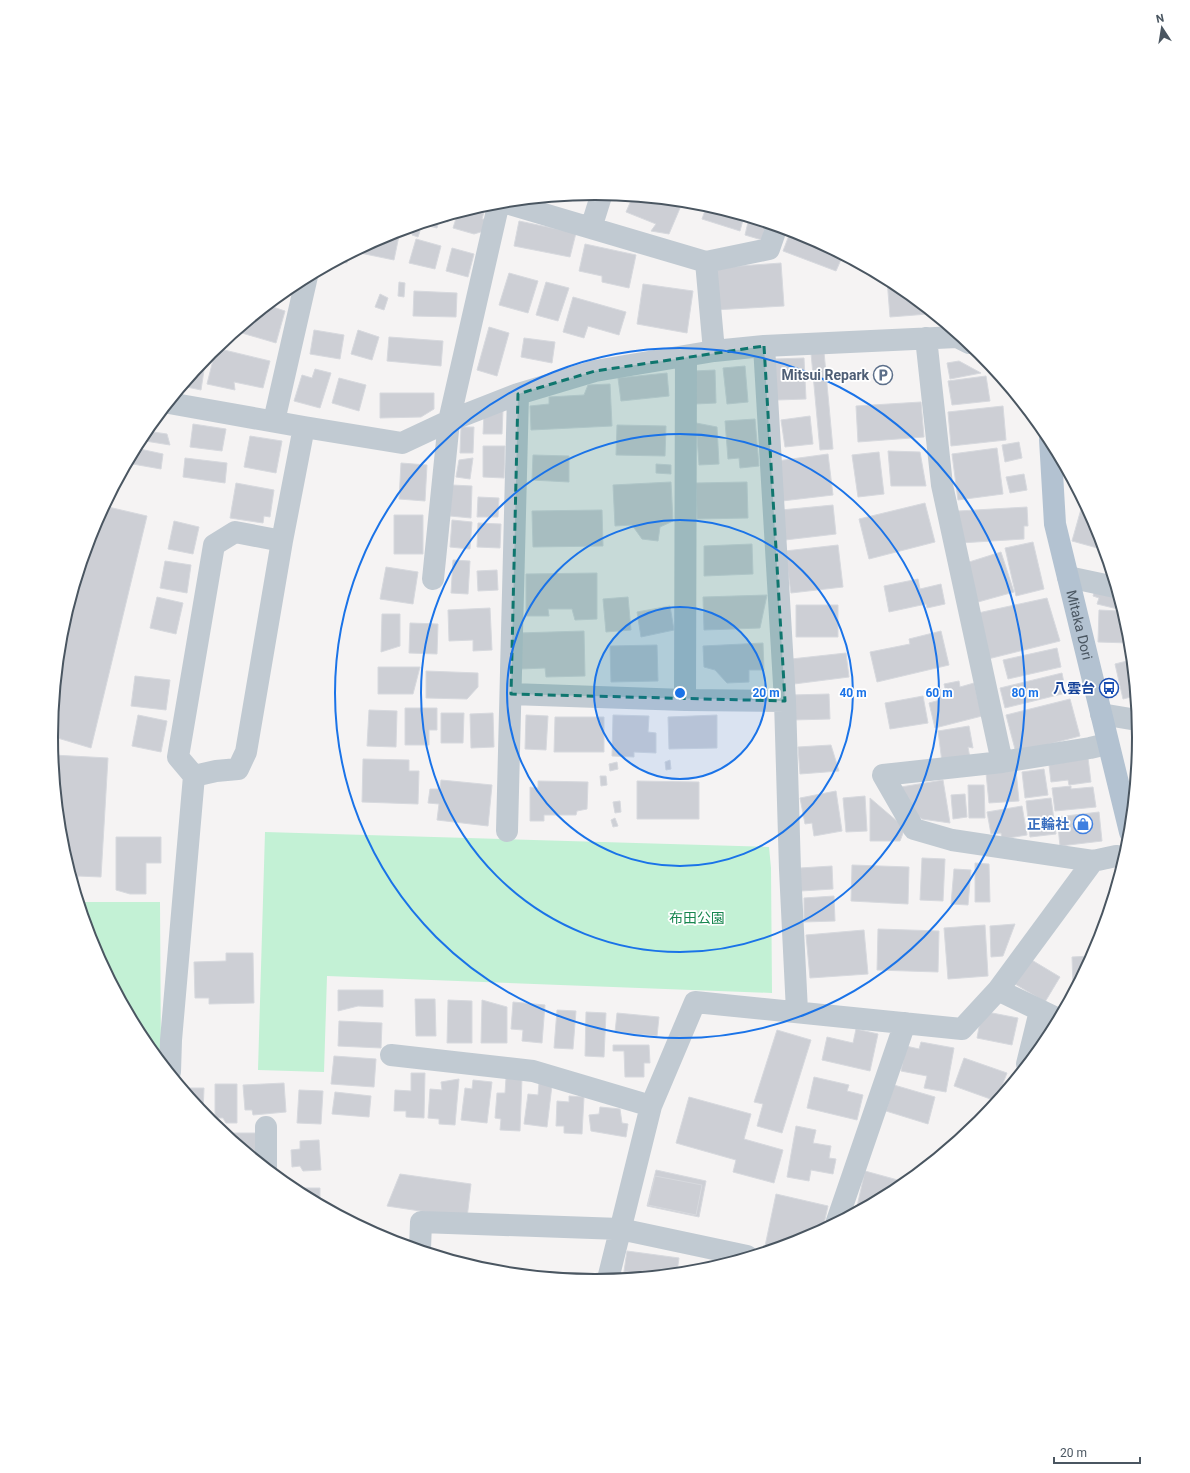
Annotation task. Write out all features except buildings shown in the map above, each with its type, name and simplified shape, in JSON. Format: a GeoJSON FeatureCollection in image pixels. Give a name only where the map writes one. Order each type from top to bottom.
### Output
{"type":"FeatureCollection","features":[{"type":"Feature","properties":{"kind":"main road","name":"Mitaka Dori"},"geometry":{"type":"LineString","coordinates":[[1051,454],[1055,524],[1107,744],[1126,816]]}},
{"type":"Feature","properties":{"kind":"street"},"geometry":{"type":"LineString","coordinates":[[591,228],[600,200]]}},
{"type":"Feature","properties":{"kind":"street"},"geometry":{"type":"LineString","coordinates":[[515,206],[706,262],[769,249],[775,231]]}},
{"type":"Feature","properties":{"kind":"street"},"geometry":{"type":"LineString","coordinates":[[433,579],[449,421],[497,209]]}},
{"type":"Feature","properties":{"kind":"street"},"geometry":{"type":"LineString","coordinates":[[706,262],[714,351]]}},
{"type":"Feature","properties":{"kind":"street"},"geometry":{"type":"LineString","coordinates":[[274,421],[305,285]]}},
{"type":"Feature","properties":{"kind":"street"},"geometry":{"type":"LineString","coordinates":[[174,404],[402,443],[449,421],[518,394],[595,371],[714,351],[764,346],[953,337]]}},
{"type":"Feature","properties":{"kind":"street"},"geometry":{"type":"LineString","coordinates":[[926,338],[942,485],[1002,762]]}},
{"type":"Feature","properties":{"kind":"street"},"geometry":{"type":"LineString","coordinates":[[764,346],[785,701],[790,862],[797,1011]]}},
{"type":"Feature","properties":{"kind":"street"},"geometry":{"type":"LineString","coordinates":[[685,700],[686,356]]}},
{"type":"Feature","properties":{"kind":"street"},"geometry":{"type":"LineString","coordinates":[[507,831],[518,394]]}},
{"type":"Feature","properties":{"kind":"street"},"geometry":{"type":"LineString","coordinates":[[194,776],[216,771],[238,769],[246,752],[282,541],[304,427]]}},
{"type":"Feature","properties":{"kind":"street"},"geometry":{"type":"LineString","coordinates":[[170,1065],[171,1040],[194,776],[178,756],[214,545],[235,532],[282,541]]}},
{"type":"Feature","properties":{"kind":"street"},"geometry":{"type":"LineString","coordinates":[[1068,577],[1110,585]]}},
{"type":"Feature","properties":{"kind":"street"},"geometry":{"type":"LineString","coordinates":[[511,694],[685,700],[785,701]]}},
{"type":"Feature","properties":{"kind":"street"},"geometry":{"type":"LineString","coordinates":[[1101,714],[1132,719]]}},
{"type":"Feature","properties":{"kind":"street"},"geometry":{"type":"LineString","coordinates":[[1107,744],[1002,762],[883,775],[914,829],[952,840],[1093,861],[1118,856]]}},
{"type":"Feature","properties":{"kind":"street"},"geometry":{"type":"LineString","coordinates":[[609,1273],[651,1106],[695,1002],[797,1011],[962,1029],[998,990],[1093,861]]}},
{"type":"Feature","properties":{"kind":"street"},"geometry":{"type":"LineString","coordinates":[[998,990],[1049,1015],[1038,1039]]}},
{"type":"Feature","properties":{"kind":"street"},"geometry":{"type":"LineString","coordinates":[[839,1215],[905,1023]]}},
{"type":"Feature","properties":{"kind":"street"},"geometry":{"type":"LineString","coordinates":[[391,1056],[534,1071],[651,1106]]}},
{"type":"Feature","properties":{"kind":"street"},"geometry":{"type":"LineString","coordinates":[[266,1127],[266,1161]]}},
{"type":"Feature","properties":{"kind":"street"},"geometry":{"type":"LineString","coordinates":[[420,1244],[421,1222],[620,1229],[737,1254]]}},
{"type":"Feature","properties":{"kind":"highlighted area"},"geometry":{"type":"Polygon","coordinates":[[[764,346],[785,701],[511,694],[518,394],[595,371],[764,346]]]}},
{"type":"Feature","properties":{"kind":"green space","name":"布田公園"},"geometry":{"type":"Polygon","coordinates":[[[265,832],[769,847],[771,868],[772,993],[327,976],[324,1072],[258,1070],[265,832]]]}},
{"type":"Feature","properties":{"kind":"green space"},"geometry":{"type":"Polygon","coordinates":[[[84,902],[160,902],[161,1052],[130,1005],[113,974],[84,902]]]}},
{"type":"Feature","properties":{"kind":"place","name":"Mitsui Repark"},"geometry":{"type":"Point","coordinates":[883,375]}},
{"type":"Feature","properties":{"kind":"place","name":"八雲台"},"geometry":{"type":"Point","coordinates":[1109,688]}},
{"type":"Feature","properties":{"kind":"place","name":"正輪社"},"geometry":{"type":"Point","coordinates":[1083,824]}}]}
